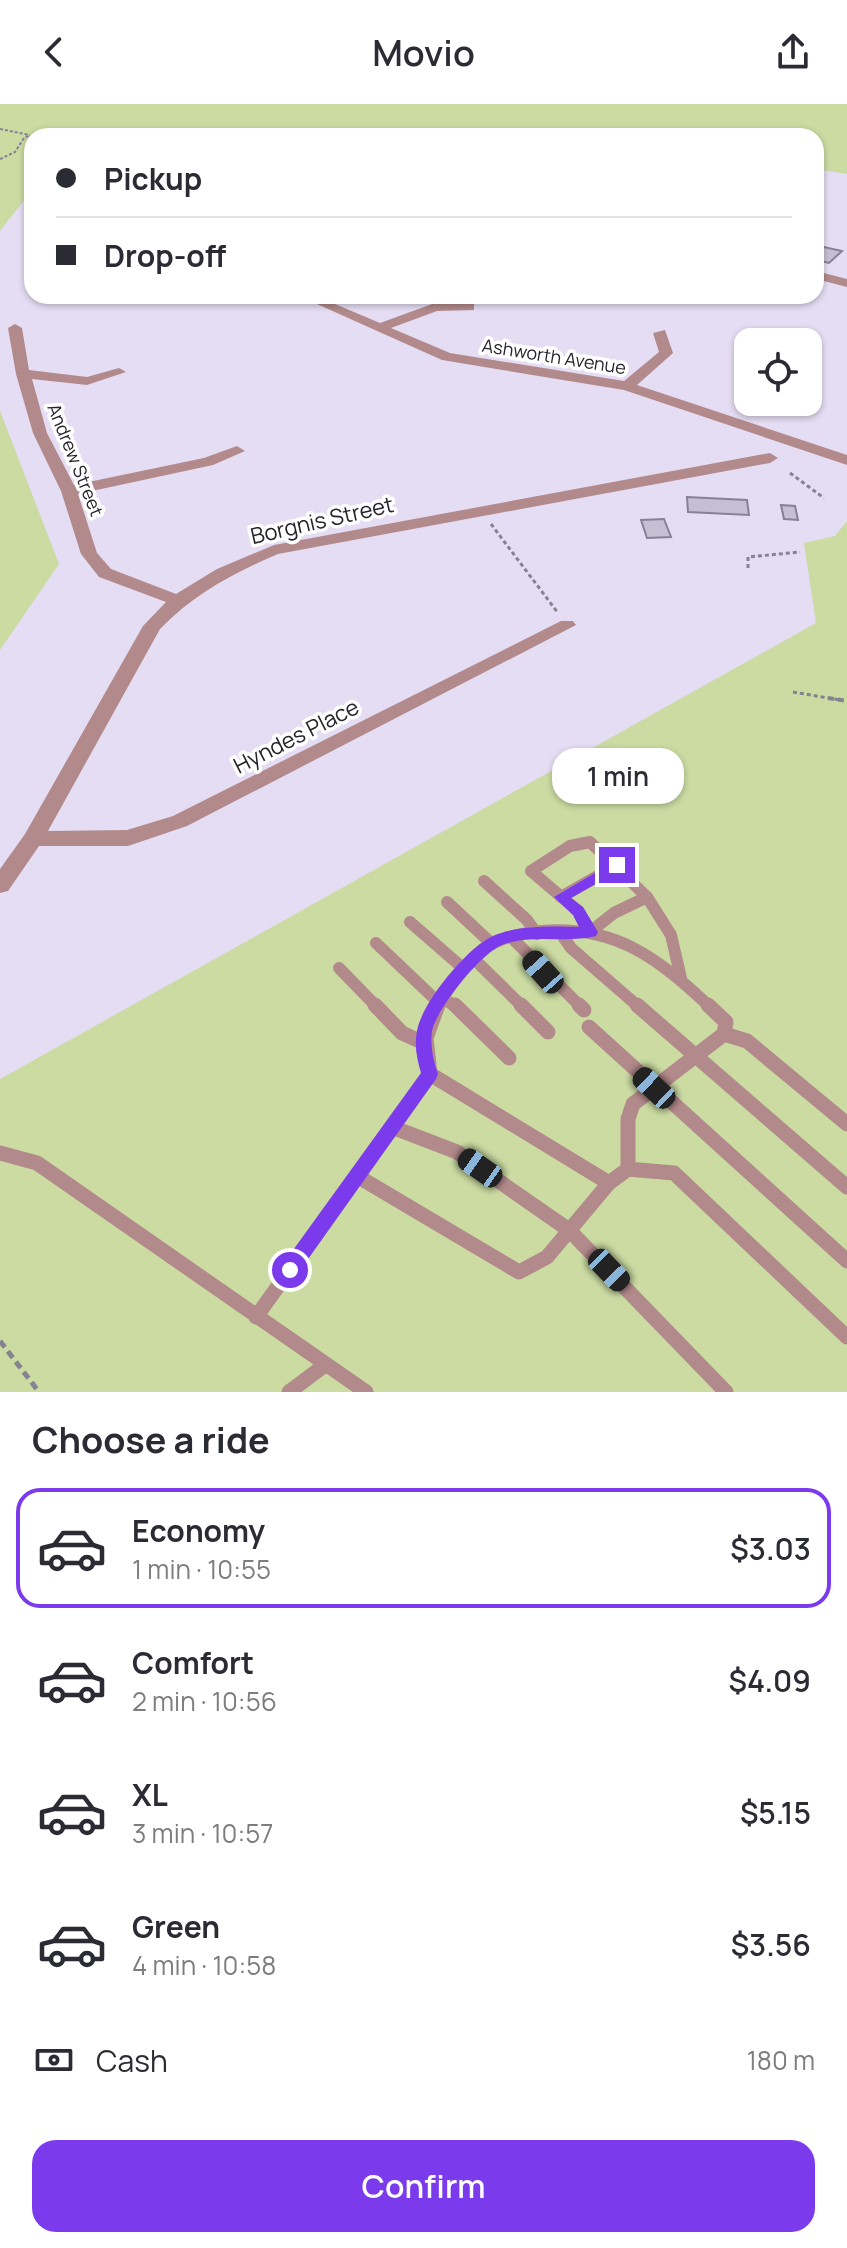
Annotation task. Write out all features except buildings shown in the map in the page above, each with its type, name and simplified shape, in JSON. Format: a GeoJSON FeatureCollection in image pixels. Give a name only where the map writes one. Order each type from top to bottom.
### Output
{"type":"FeatureCollection","features":[{"type":"Feature","properties":{"kind":"street"},"geometry":{"type":"LineString","coordinates":[[824,277],[847,283]]}},
{"type":"Feature","properties":{"kind":"street","name":"Ashworth Avenue"},"geometry":{"type":"LineString","coordinates":[[324,304],[447,357],[627,386],[847,460]]}},
{"type":"Feature","properties":{"kind":"street"},"geometry":{"type":"LineString","coordinates":[[380,328],[435,307],[469,307]]}},
{"type":"Feature","properties":{"kind":"street","name":"Andrew Street"},"geometry":{"type":"LineString","coordinates":[[15,328],[23,374],[40,433],[69,491],[89,554],[105,573],[176,600]]}},
{"type":"Feature","properties":{"kind":"street"},"geometry":{"type":"LineString","coordinates":[[627,386],[666,353],[660,333]]}},
{"type":"Feature","properties":{"kind":"street"},"geometry":{"type":"LineString","coordinates":[[23,374],[87,381],[119,372]]}},
{"type":"Feature","properties":{"kind":"street"},"geometry":{"type":"LineString","coordinates":[[69,491],[208,462],[237,451]]}},
{"type":"Feature","properties":{"kind":"street","name":"Borgnis Street"},"geometry":{"type":"LineString","coordinates":[[0,885],[33,839],[152,626],[176,600],[219,572],[274,550],[770,458]]}},
{"type":"Feature","properties":{"kind":"street","name":"Hyndes Place"},"geometry":{"type":"LineString","coordinates":[[33,839],[128,838],[180,821],[567,625]]}},
{"type":"Feature","properties":{"kind":"lane"},"geometry":{"type":"LineString","coordinates":[[590,932],[578,911],[531,871],[570,846],[590,842],[648,896],[679,950],[681,978]]}},
{"type":"Feature","properties":{"kind":"lane"},"geometry":{"type":"LineString","coordinates":[[561,897],[617,865]]}},
{"type":"Feature","properties":{"kind":"lane"},"geometry":{"type":"LineString","coordinates":[[484,881],[527,920],[537,934]]}},
{"type":"Feature","properties":{"kind":"lane"},"geometry":{"type":"LineString","coordinates":[[590,932],[614,913],[648,896]]}},
{"type":"Feature","properties":{"kind":"lane"},"geometry":{"type":"LineString","coordinates":[[447,902],[492,944]]}},
{"type":"Feature","properties":{"kind":"lane"},"geometry":{"type":"LineString","coordinates":[[410,922],[468,963],[548,1032]]}},
{"type":"Feature","properties":{"kind":"lane"},"geometry":{"type":"LineString","coordinates":[[560,932],[571,948],[847,1187]]}},
{"type":"Feature","properties":{"kind":"lane"},"geometry":{"type":"LineString","coordinates":[[609,1183],[430,1074],[424,1055],[425,1029],[440,1000],[468,963],[492,944],[537,934],[590,932],[634,946],[681,978],[726,1022],[724,1034],[633,1104],[628,1119],[628,1169]]}},
{"type":"Feature","properties":{"kind":"lane"},"geometry":{"type":"LineString","coordinates":[[512,938],[584,1010]]}},
{"type":"Feature","properties":{"kind":"lane"},"geometry":{"type":"LineString","coordinates":[[376,943],[440,1000],[453,1003],[509,1058]]}},
{"type":"Feature","properties":{"kind":"lane"},"geometry":{"type":"LineString","coordinates":[[339,968],[402,1033],[424,1043]]}},
{"type":"Feature","properties":{"kind":"lane"},"geometry":{"type":"LineString","coordinates":[[589,1027],[847,1261]]}},
{"type":"Feature","properties":{"kind":"lane"},"geometry":{"type":"LineString","coordinates":[[724,1034],[747,1041],[847,1124]]}},
{"type":"Feature","properties":{"kind":"lane"},"geometry":{"type":"LineString","coordinates":[[256,1317],[430,1074]]}},
{"type":"Feature","properties":{"kind":"lane"},"geometry":{"type":"LineString","coordinates":[[392,1127],[457,1152],[569,1230],[726,1392]]}},
{"type":"Feature","properties":{"kind":"lane"},"geometry":{"type":"LineString","coordinates":[[0,1153],[37,1163],[366,1392]]}},
{"type":"Feature","properties":{"kind":"lane"},"geometry":{"type":"LineString","coordinates":[[357,1176],[519,1272],[547,1257],[609,1183],[628,1169],[674,1173],[847,1337]]}},
{"type":"Feature","properties":{"kind":"lane"},"geometry":{"type":"LineString","coordinates":[[289,1392],[325,1365]]}},
{"type":"Feature","properties":{"kind":"path"},"geometry":{"type":"LineString","coordinates":[[0,129],[24,134]]}},
{"type":"Feature","properties":{"kind":"path"},"geometry":{"type":"LineString","coordinates":[[0,159],[15,152],[24,138]]}},
{"type":"Feature","properties":{"kind":"path"},"geometry":{"type":"LineString","coordinates":[[790,473],[824,498]]}},
{"type":"Feature","properties":{"kind":"path"},"geometry":{"type":"LineString","coordinates":[[482,511],[567,625]]}},
{"type":"Feature","properties":{"kind":"path"},"geometry":{"type":"LineString","coordinates":[[748,568],[748,557],[800,552]]}},
{"type":"Feature","properties":{"kind":"path"},"geometry":{"type":"LineString","coordinates":[[793,692],[847,701]]}},
{"type":"Feature","properties":{"kind":"path"},"geometry":{"type":"LineString","coordinates":[[0,1341],[39,1392]]}},
{"type":"Feature","properties":{"kind":"green space"},"geometry":{"type":"Polygon","coordinates":[[[0,104],[847,104],[847,174],[824,170],[824,128],[24,128],[24,200],[0,231],[0,104]]]}},
{"type":"Feature","properties":{"kind":"green space"},"geometry":{"type":"Polygon","coordinates":[[[0,411],[59,564],[0,650],[0,411]]]}},
{"type":"Feature","properties":{"kind":"green space"},"geometry":{"type":"Polygon","coordinates":[[[847,521],[847,1392],[0,1392],[0,1079],[816,623],[804,543],[835,536],[847,521]]]}},
{"type":"Feature","properties":{"kind":"route"},"geometry":{"type":"LineString","coordinates":[[290,1270],[430,1074],[424,1055],[425,1029],[439,1003],[473,958],[498,940],[547,932],[590,932],[578,911],[561,897],[617,865]]}}]}
